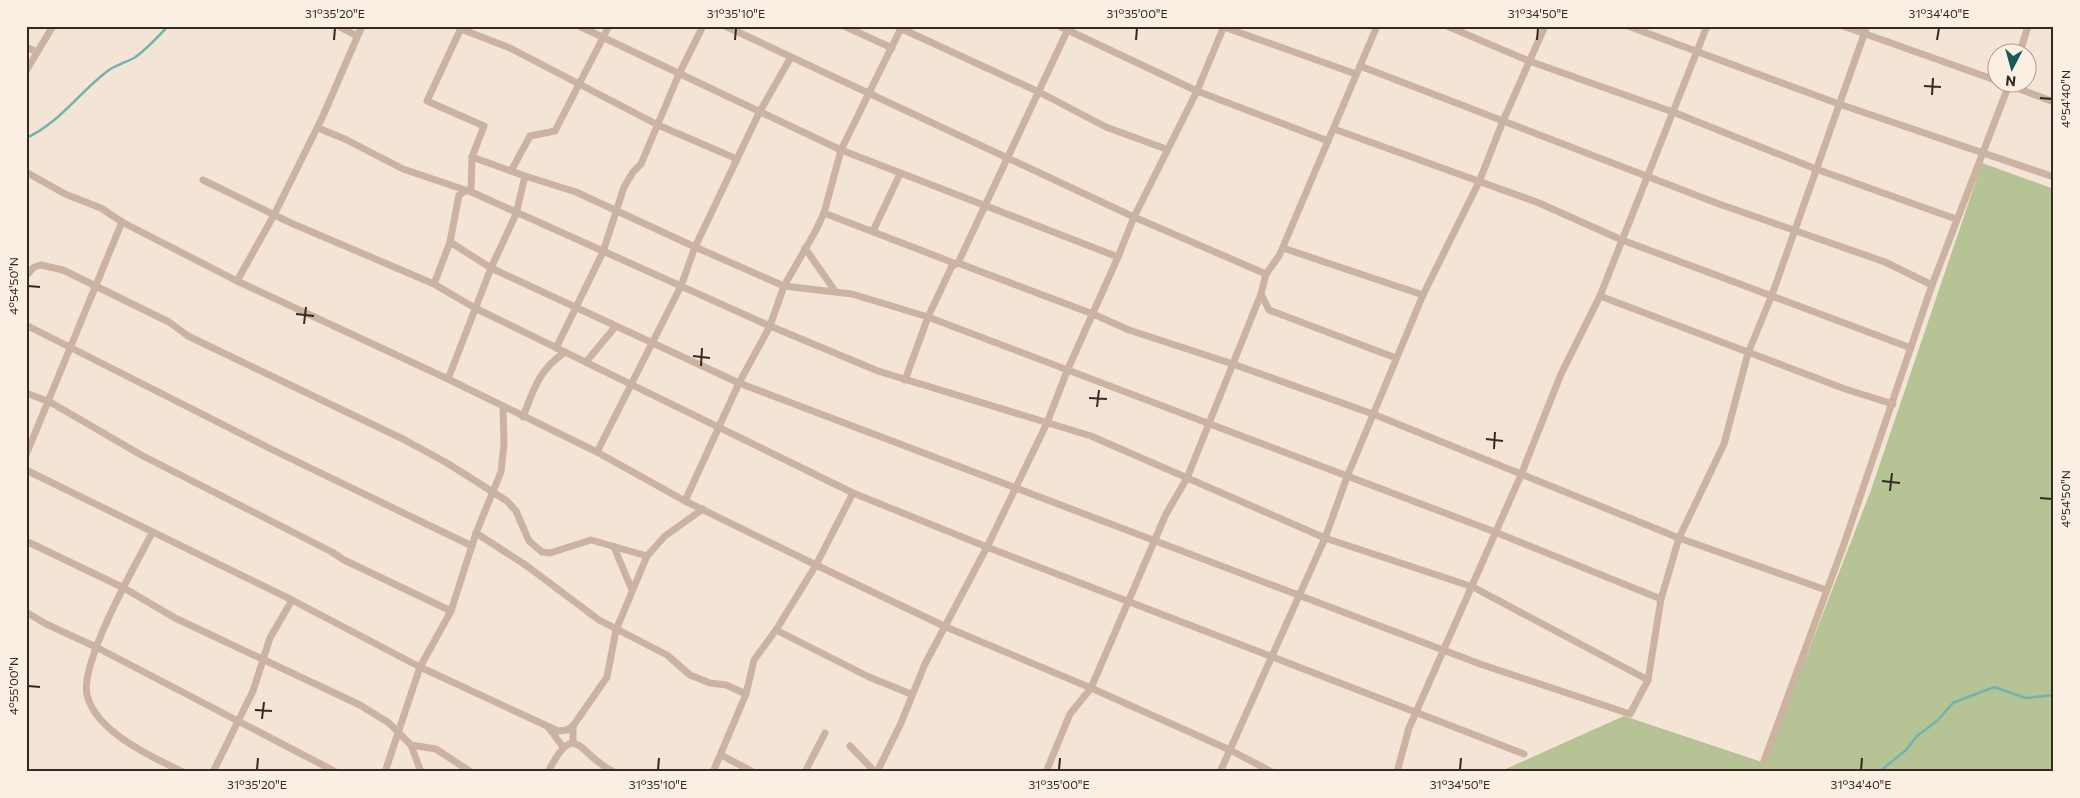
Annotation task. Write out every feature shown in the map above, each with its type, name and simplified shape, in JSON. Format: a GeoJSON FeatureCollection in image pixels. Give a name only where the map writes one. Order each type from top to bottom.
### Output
{"type":"FeatureCollection","features":[{"type":"Feature","properties":{"kind":"street"},"geometry":{"type":"LineString","coordinates":[[26,72],[53,26]]}},
{"type":"Feature","properties":{"kind":"street"},"geometry":{"type":"LineString","coordinates":[[338,26],[357,36]]}},
{"type":"Feature","properties":{"kind":"street"},"geometry":{"type":"LineString","coordinates":[[237,281],[274,215],[318,128],[362,26]]}},
{"type":"Feature","properties":{"kind":"street"},"geometry":{"type":"LineString","coordinates":[[579,26],[759,113],[841,150],[1118,257]]}},
{"type":"Feature","properties":{"kind":"street"},"geometry":{"type":"LineString","coordinates":[[511,171],[530,136],[555,131],[581,84],[609,26]]}},
{"type":"Feature","properties":{"kind":"street"},"geometry":{"type":"LineString","coordinates":[[556,348],[574,306],[603,252],[624,187],[633,172],[641,164],[679,74],[703,26]]}},
{"type":"Feature","properties":{"kind":"street"},"geometry":{"type":"LineString","coordinates":[[725,26],[1134,217],[1266,274]]}},
{"type":"Feature","properties":{"kind":"street"},"geometry":{"type":"LineString","coordinates":[[844,26],[892,48]]}},
{"type":"Feature","properties":{"kind":"street"},"geometry":{"type":"LineString","coordinates":[[1059,26],[1069,28],[1197,91],[1328,141]]}},
{"type":"Feature","properties":{"kind":"street"},"geometry":{"type":"LineString","coordinates":[[1046,772],[1070,714],[1091,688],[1166,514],[1187,478],[1261,294],[1266,274],[1283,248],[1377,26]]}},
{"type":"Feature","properties":{"kind":"street"},"geometry":{"type":"LineString","coordinates":[[1446,26],[1529,61],[1673,112],[1816,169],[1956,219]]}},
{"type":"Feature","properties":{"kind":"street"},"geometry":{"type":"LineString","coordinates":[[1220,772],[1325,538],[1347,477],[1396,358],[1423,296],[1479,182],[1544,26]]}},
{"type":"Feature","properties":{"kind":"street"},"geometry":{"type":"LineString","coordinates":[[1628,26],[1698,50],[1840,104],[2054,177]]}},
{"type":"Feature","properties":{"kind":"street"},"geometry":{"type":"LineString","coordinates":[[1397,772],[1409,728],[1473,587],[1562,374],[1600,296],[1707,26]]}},
{"type":"Feature","properties":{"kind":"street"},"geometry":{"type":"LineString","coordinates":[[1842,26],[1988,78]]}},
{"type":"Feature","properties":{"kind":"street"},"geometry":{"type":"LineString","coordinates":[[450,242],[492,268],[739,383],[827,418],[1015,487],[1443,650],[1630,714],[1648,680],[1661,599],[1679,538],[1724,444],[1748,353],[1772,296],[1867,26]]}},
{"type":"Feature","properties":{"kind":"street"},"geometry":{"type":"LineString","coordinates":[[2023,42],[2028,26]]}},
{"type":"Feature","properties":{"kind":"street"},"geometry":{"type":"LineString","coordinates":[[685,501],[739,383],[770,326],[784,286],[824,213],[841,150],[901,27],[1039,92],[1106,127],[1166,149]]}},
{"type":"Feature","properties":{"kind":"street"},"geometry":{"type":"LineString","coordinates":[[850,746],[876,772],[901,722],[925,664],[946,628],[1047,423],[1067,371],[1134,217],[1166,149],[1197,91],[1224,27],[1356,74]]}},
{"type":"Feature","properties":{"kind":"street"},"geometry":{"type":"LineString","coordinates":[[471,192],[472,157],[484,126],[427,101],[461,28],[510,48],[658,125],[737,159]]}},
{"type":"Feature","properties":{"kind":"street"},"geometry":{"type":"LineString","coordinates":[[905,380],[928,317],[987,206],[1006,157],[1069,28]]}},
{"type":"Feature","properties":{"kind":"street"},"geometry":{"type":"LineString","coordinates":[[26,47],[37,52]]}},
{"type":"Feature","properties":{"kind":"street"},"geometry":{"type":"LineString","coordinates":[[598,452],[651,342],[681,286],[695,247],[759,113],[791,57]]}},
{"type":"Feature","properties":{"kind":"street"},"geometry":{"type":"LineString","coordinates":[[1360,66],[1794,232],[1885,262],[1932,285]]}},
{"type":"Feature","properties":{"kind":"street"},"geometry":{"type":"LineString","coordinates":[[1764,761],[1893,404],[1932,285],[2006,92]]}},
{"type":"Feature","properties":{"kind":"street"},"geometry":{"type":"LineString","coordinates":[[2029,92],[2054,102]]}},
{"type":"Feature","properties":{"kind":"street"},"geometry":{"type":"LineString","coordinates":[[318,128],[345,139],[403,169],[471,192],[516,214],[770,326],[905,380],[1091,436],[1325,538],[1473,587],[1648,680]]}},
{"type":"Feature","properties":{"kind":"street"},"geometry":{"type":"LineString","coordinates":[[1334,129],[1539,203],[1622,240],[1911,348]]}},
{"type":"Feature","properties":{"kind":"street"},"geometry":{"type":"LineString","coordinates":[[472,157],[576,192],[784,286],[852,294],[928,317],[1495,532],[1661,599]]}},
{"type":"Feature","properties":{"kind":"street"},"geometry":{"type":"LineString","coordinates":[[26,172],[65,194],[101,208],[122,222],[237,281],[448,379],[504,408],[598,452],[685,501],[946,628],[1091,688],[1230,750],[1272,772]]}},
{"type":"Feature","properties":{"kind":"street"},"geometry":{"type":"LineString","coordinates":[[873,231],[900,174]]}},
{"type":"Feature","properties":{"kind":"street"},"geometry":{"type":"LineString","coordinates":[[448,379],[475,308],[516,214],[525,176]]}},
{"type":"Feature","properties":{"kind":"street"},"geometry":{"type":"LineString","coordinates":[[203,180],[274,215],[434,284],[475,308],[853,493],[987,547],[1524,754]]}},
{"type":"Feature","properties":{"kind":"street"},"geometry":{"type":"LineString","coordinates":[[434,284],[450,242],[460,195],[462,191],[471,192]]}},
{"type":"Feature","properties":{"kind":"street"},"geometry":{"type":"LineString","coordinates":[[824,213],[1093,314],[1129,330],[1233,364],[1373,414],[1679,538],[1826,590]]}},
{"type":"Feature","properties":{"kind":"street"},"geometry":{"type":"LineString","coordinates":[[26,455],[50,402],[122,222]]}},
{"type":"Feature","properties":{"kind":"street"},"geometry":{"type":"LineString","coordinates":[[805,248],[835,292]]}},
{"type":"Feature","properties":{"kind":"street"},"geometry":{"type":"LineString","coordinates":[[1283,248],[1423,296]]}},
{"type":"Feature","properties":{"kind":"street"},"geometry":{"type":"LineString","coordinates":[[26,276],[34,267],[41,265],[63,270],[169,322],[188,336],[403,439],[494,491],[516,511],[529,541],[542,552],[550,553],[591,540],[647,556]]}},
{"type":"Feature","properties":{"kind":"street"},"geometry":{"type":"LineString","coordinates":[[1261,294],[1269,310],[1396,358]]}},
{"type":"Feature","properties":{"kind":"street"},"geometry":{"type":"LineString","coordinates":[[1600,296],[1862,396],[1893,404]]}},
{"type":"Feature","properties":{"kind":"street"},"geometry":{"type":"LineString","coordinates":[[26,325],[275,451],[472,546]]}},
{"type":"Feature","properties":{"kind":"street"},"geometry":{"type":"LineString","coordinates":[[586,362],[616,326]]}},
{"type":"Feature","properties":{"kind":"street"},"geometry":{"type":"LineString","coordinates":[[523,417],[541,374],[550,362],[565,352]]}},
{"type":"Feature","properties":{"kind":"street"},"geometry":{"type":"LineString","coordinates":[[26,393],[50,402],[143,456],[332,552],[344,560],[451,612]]}},
{"type":"Feature","properties":{"kind":"street"},"geometry":{"type":"LineString","coordinates":[[386,772],[420,667],[451,612],[476,532],[494,491],[504,457],[504,408]]}},
{"type":"Feature","properties":{"kind":"street"},"geometry":{"type":"LineString","coordinates":[[26,470],[292,600],[420,667],[558,731],[566,730],[573,726],[607,677],[616,630],[647,556],[665,536],[704,509]]}},
{"type":"Feature","properties":{"kind":"street"},"geometry":{"type":"LineString","coordinates":[[714,772],[746,694],[754,660],[776,630],[816,565],[853,493]]}},
{"type":"Feature","properties":{"kind":"street"},"geometry":{"type":"LineString","coordinates":[[152,532],[96,647],[86,683],[87,696],[95,711],[122,738],[147,755],[183,772]]}},
{"type":"Feature","properties":{"kind":"street"},"geometry":{"type":"LineString","coordinates":[[476,532],[527,566],[599,620],[667,655],[690,675],[710,683],[726,685],[746,694]]}},
{"type":"Feature","properties":{"kind":"street"},"geometry":{"type":"LineString","coordinates":[[26,541],[124,588],[176,618],[360,705],[389,723],[411,745],[421,772]]}},
{"type":"Feature","properties":{"kind":"street"},"geometry":{"type":"LineString","coordinates":[[614,547],[632,590]]}},
{"type":"Feature","properties":{"kind":"street"},"geometry":{"type":"LineString","coordinates":[[213,772],[259,677],[262,660],[270,638],[292,600]]}},
{"type":"Feature","properties":{"kind":"street"},"geometry":{"type":"LineString","coordinates":[[26,612],[46,624],[96,647],[239,720],[336,772]]}},
{"type":"Feature","properties":{"kind":"street"},"geometry":{"type":"LineString","coordinates":[[776,630],[911,694]]}},
{"type":"Feature","properties":{"kind":"street"},"geometry":{"type":"LineString","coordinates":[[573,726],[573,743]]}},
{"type":"Feature","properties":{"kind":"street"},"geometry":{"type":"LineString","coordinates":[[547,727],[563,747]]}},
{"type":"Feature","properties":{"kind":"street"},"geometry":{"type":"LineString","coordinates":[[805,772],[825,733]]}},
{"type":"Feature","properties":{"kind":"street"},"geometry":{"type":"LineString","coordinates":[[548,772],[563,747],[573,743],[579,744],[604,767],[614,772]]}},
{"type":"Feature","properties":{"kind":"street"},"geometry":{"type":"LineString","coordinates":[[411,745],[436,750],[471,772]]}},
{"type":"Feature","properties":{"kind":"street"},"geometry":{"type":"LineString","coordinates":[[721,754],[753,772]]}},
{"type":"Feature","properties":{"kind":"green space"},"geometry":{"type":"Polygon","coordinates":[[[1982,163],[2054,189],[2054,772],[1499,772],[1624,716],[1765,763],[1871,490],[1982,163]]]}},
{"type":"Feature","properties":{"kind":"waterway"},"geometry":{"type":"LineString","coordinates":[[26,138],[38,132],[59,116],[98,78],[109,70],[139,55],[168,26]]}},
{"type":"Feature","properties":{"kind":"waterway"},"geometry":{"type":"LineString","coordinates":[[1879,772],[1906,750],[1917,736],[1938,720],[1953,703],[1994,687],[2026,698],[2054,695]]}}]}
